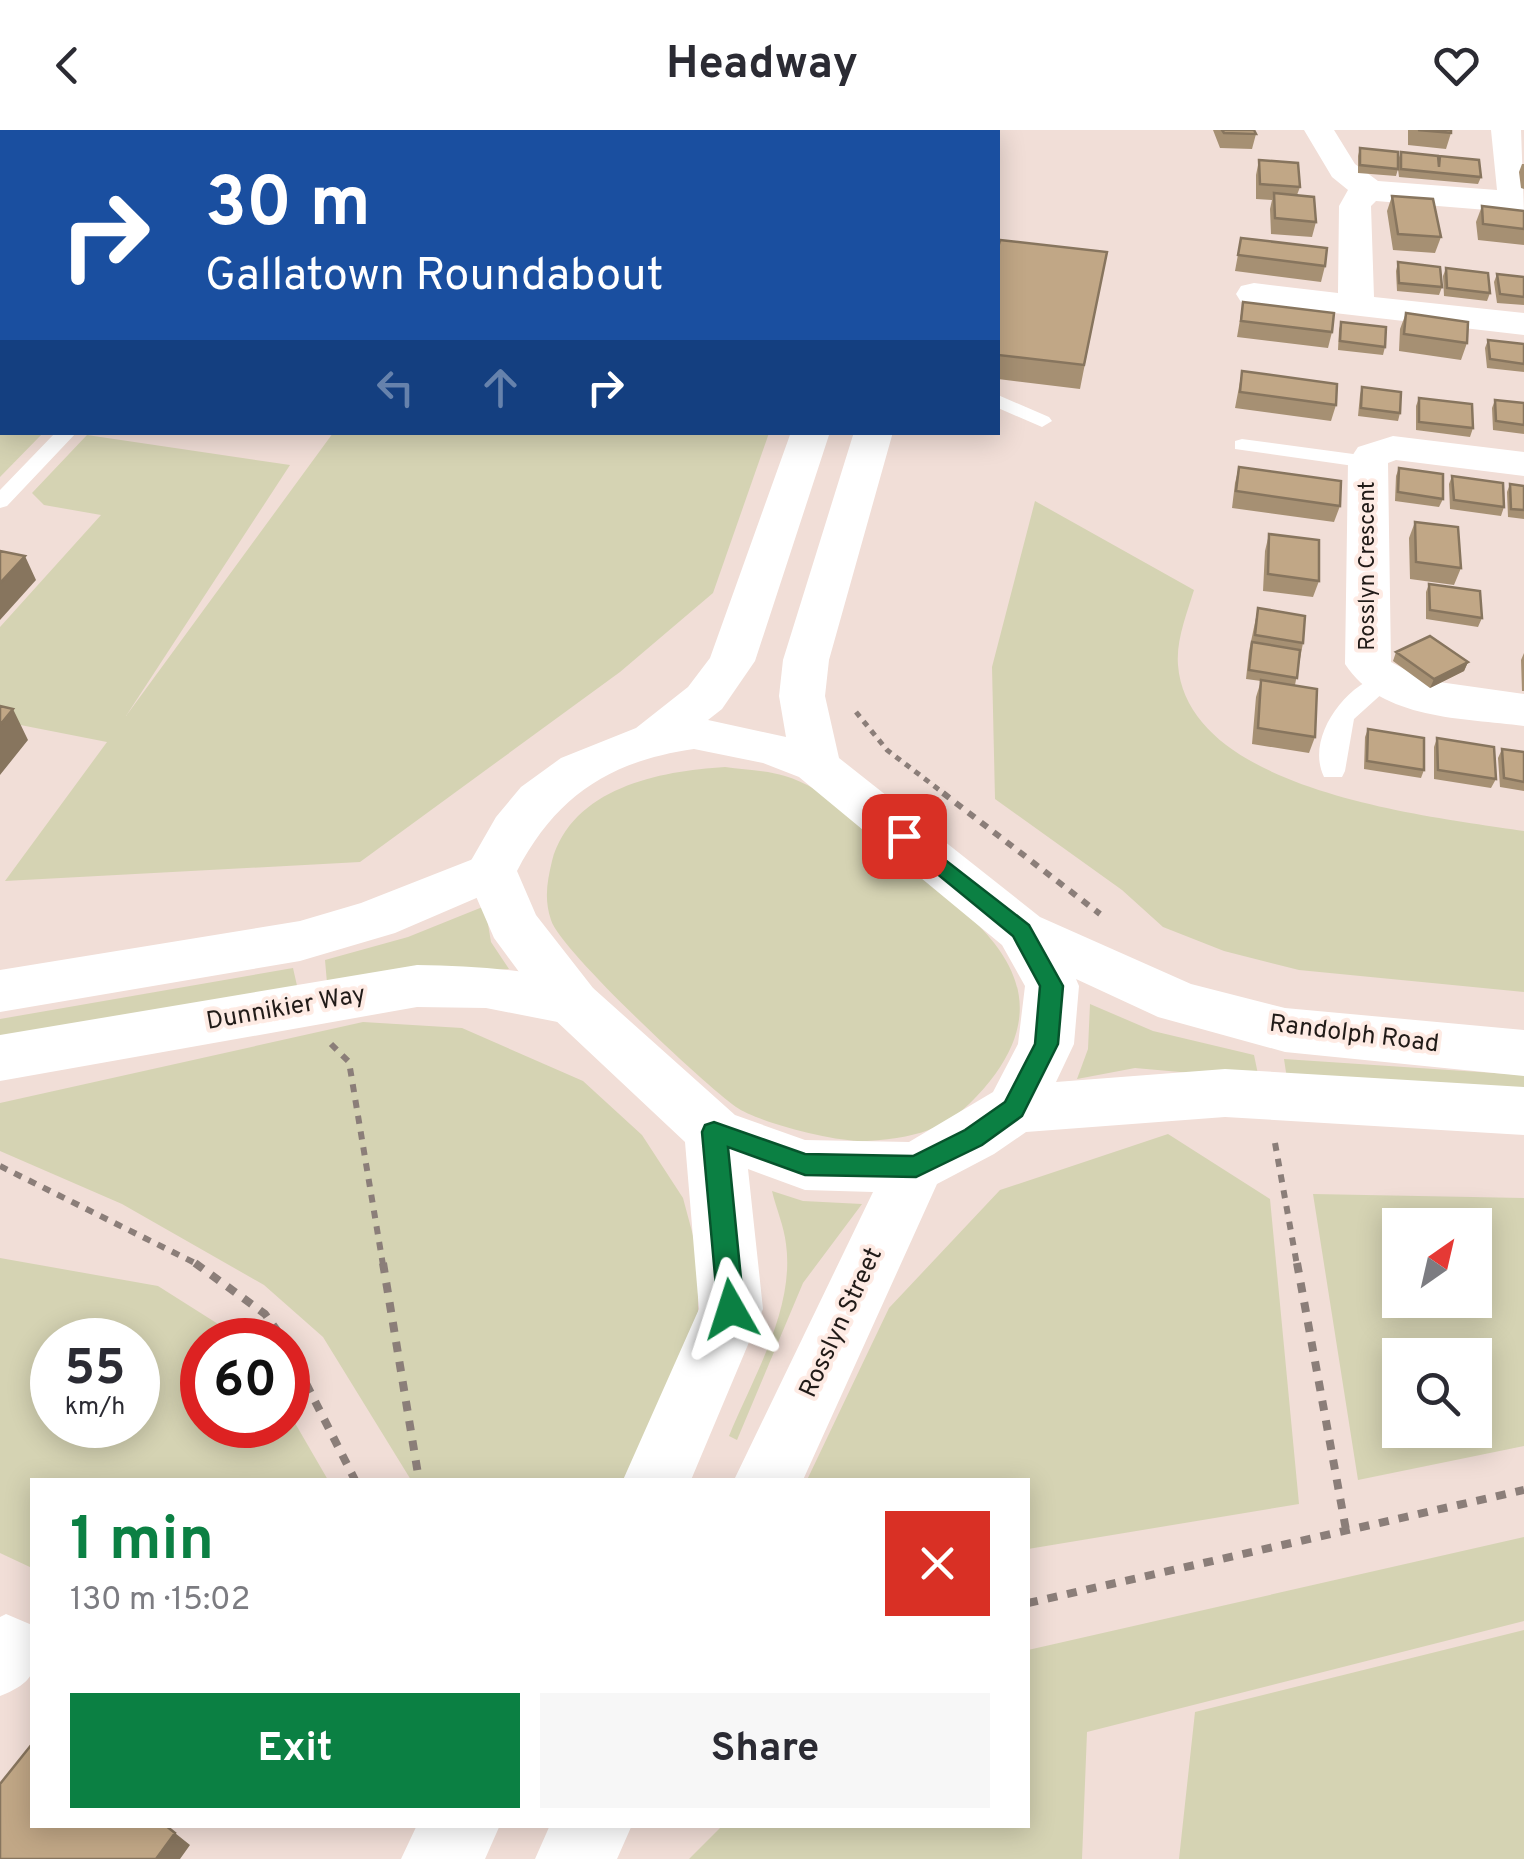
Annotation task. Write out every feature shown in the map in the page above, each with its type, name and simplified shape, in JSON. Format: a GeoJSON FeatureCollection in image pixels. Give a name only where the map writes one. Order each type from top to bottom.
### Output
{"type":"FeatureCollection","features":[{"type":"Feature","properties":{"kind":"main road"},"geometry":{"type":"LineString","coordinates":[[1320,130],[1342,170],[1370,191]]}},
{"type":"Feature","properties":{"kind":"main road"},"geometry":{"type":"LineString","coordinates":[[1356,304],[1355,206],[1359,198],[1370,191],[1413,191],[1519,203],[1506,130]]}},
{"type":"Feature","properties":{"kind":"main road"},"geometry":{"type":"LineString","coordinates":[[1254,294],[1524,324]]}},
{"type":"Feature","properties":{"kind":"main road"},"geometry":{"type":"LineString","coordinates":[[0,992],[300,940],[376,919],[491,871],[523,816],[568,776],[655,737],[705,698],[732,661],[810,435]]}},
{"type":"Feature","properties":{"kind":"main road"},"geometry":{"type":"LineString","coordinates":[[816,765],[802,696],[806,660],[873,435]]}},
{"type":"Feature","properties":{"kind":"main road","name":"Rosslyn Crescent"},"geometry":{"type":"LineString","coordinates":[[1524,464],[1393,448],[1380,450],[1368,462],[1368,664],[1383,682],[1416,693],[1524,710]]}},
{"type":"Feature","properties":{"kind":"main road"},"geometry":{"type":"LineString","coordinates":[[491,871],[513,924],[573,1004],[714,1132],[805,1165],[916,1167],[973,1138],[1014,1109],[1046,1044],[1052,986],[1021,930],[816,765],[772,748],[694,733],[655,737]]}},
{"type":"Feature","properties":{"kind":"main road","name":"Randolph Road"},"geometry":{"type":"LineString","coordinates":[[1021,930],[1178,1002],[1285,1030],[1524,1053]]}},
{"type":"Feature","properties":{"kind":"main road","name":"Dunnikier Way"},"geometry":{"type":"LineString","coordinates":[[0,1058],[417,986],[486,987],[573,1004]]}},
{"type":"Feature","properties":{"kind":"main road"},"geometry":{"type":"LineString","coordinates":[[1014,1109],[1226,1093],[1524,1112]]}},
{"type":"Feature","properties":{"kind":"main road"},"geometry":{"type":"LineString","coordinates":[[658,1478],[731,1309],[714,1132]]}},
{"type":"Feature","properties":{"kind":"main road","name":"Rosslyn Street"},"geometry":{"type":"LineString","coordinates":[[769,1478],[916,1167]]}},
{"type":"Feature","properties":{"kind":"main road"},"geometry":{"type":"LineString","coordinates":[[441,1859],[459,1828]]}},
{"type":"Feature","properties":{"kind":"main road"},"geometry":{"type":"LineString","coordinates":[[575,1859],[590,1828]]}},
{"type":"Feature","properties":{"kind":"lane"},"geometry":{"type":"LineString","coordinates":[[1000,402],[1042,421]]}},
{"type":"Feature","properties":{"kind":"lane"},"geometry":{"type":"LineString","coordinates":[[0,502],[65,435]]}},
{"type":"Feature","properties":{"kind":"lane"},"geometry":{"type":"LineString","coordinates":[[1242,445],[1368,462]]}},
{"type":"Feature","properties":{"kind":"lane"},"geometry":{"type":"LineString","coordinates":[[1333,771],[1334,735],[1340,720],[1350,705],[1383,682]]}},
{"type":"Feature","properties":{"kind":"path"},"geometry":{"type":"LineString","coordinates":[[850,702],[887,750],[1110,920]]}},
{"type":"Feature","properties":{"kind":"path"},"geometry":{"type":"LineString","coordinates":[[316,1004],[320,1032],[349,1062],[419,1478]]}},
{"type":"Feature","properties":{"kind":"path"},"geometry":{"type":"LineString","coordinates":[[1266,1096],[1346,1530]]}},
{"type":"Feature","properties":{"kind":"path"},"geometry":{"type":"LineString","coordinates":[[0,1166],[213,1272],[265,1318]]}},
{"type":"Feature","properties":{"kind":"path"},"geometry":{"type":"LineString","coordinates":[[310,1391],[354,1478]]}},
{"type":"Feature","properties":{"kind":"path"},"geometry":{"type":"LineString","coordinates":[[1030,1604],[1524,1490]]}},
{"type":"Feature","properties":{"kind":"shaded area"},"geometry":{"type":"Polygon","coordinates":[[[0,435],[41,435],[0,477],[0,435]]]}},
{"type":"Feature","properties":{"kind":"shaded area"},"geometry":{"type":"Polygon","coordinates":[[[87,435],[290,465],[126,716],[332,435],[768,435],[713,593],[620,672],[360,862],[5,881],[107,742],[0,721],[0,627],[101,515],[44,505],[32,493],[87,435]]]}},
{"type":"Feature","properties":{"kind":"shaded area"},"geometry":{"type":"Polygon","coordinates":[[[1035,501],[1194,590],[1180,636],[1178,665],[1192,708],[1223,742],[1267,769],[1319,790],[1431,817],[1524,831],[1524,992],[1299,970],[1224,951],[1163,927],[1122,890],[995,799],[992,667],[1035,501]]]}},
{"type":"Feature","properties":{"kind":"shaded area"},"geometry":{"type":"Polygon","coordinates":[[[725,767],[785,776],[815,789],[952,901],[1001,952],[1015,980],[1020,1011],[1012,1044],[990,1081],[950,1119],[905,1136],[854,1141],[800,1131],[747,1113],[666,1046],[560,936],[549,912],[548,883],[562,836],[578,816],[598,800],[647,779],[725,767]]]}},
{"type":"Feature","properties":{"kind":"shaded area"},"geometry":{"type":"Polygon","coordinates":[[[485,906],[491,942],[509,969],[327,983],[325,960],[408,937],[485,906]]]}},
{"type":"Feature","properties":{"kind":"shaded area"},"geometry":{"type":"Polygon","coordinates":[[[293,968],[298,990],[0,1043],[0,1019],[293,968]]]}},
{"type":"Feature","properties":{"kind":"shaded area"},"geometry":{"type":"Polygon","coordinates":[[[1090,1004],[1153,1031],[1254,1055],[1259,1079],[1135,1068],[1077,1079],[1088,1049],[1090,1004]]]}},
{"type":"Feature","properties":{"kind":"shaded area"},"geometry":{"type":"Polygon","coordinates":[[[363,1022],[462,1028],[583,1081],[642,1135],[683,1198],[698,1254],[698,1342],[630,1478],[410,1478],[323,1337],[310,1326],[310,1318],[301,1318],[264,1285],[122,1204],[0,1151],[0,1103],[363,1022]]]}},
{"type":"Feature","properties":{"kind":"shaded area"},"geometry":{"type":"Polygon","coordinates":[[[1284,1059],[1524,1075],[1524,1096],[1287,1079],[1284,1059]]]}},
{"type":"Feature","properties":{"kind":"shaded area"},"geometry":{"type":"Polygon","coordinates":[[[1168,1134],[1270,1199],[1299,1504],[1030,1549],[1030,1478],[808,1478],[889,1308],[1000,1190],[1168,1134]]]}},
{"type":"Feature","properties":{"kind":"shaded area"},"geometry":{"type":"Polygon","coordinates":[[[772,1191],[803,1201],[862,1204],[803,1283],[737,1440],[729,1436],[770,1342],[784,1293],[786,1244],[772,1191]]]}},
{"type":"Feature","properties":{"kind":"shaded area"},"geometry":{"type":"Polygon","coordinates":[[[1313,1194],[1524,1198],[1524,1446],[1358,1480],[1313,1194]]]}},
{"type":"Feature","properties":{"kind":"shaded area"},"geometry":{"type":"Polygon","coordinates":[[[0,1258],[158,1286],[209,1318],[180,1318],[180,1448],[309,1448],[327,1478],[30,1478],[30,1567],[0,1553],[0,1258]]]}},
{"type":"Feature","properties":{"kind":"shaded area"},"geometry":{"type":"Polygon","coordinates":[[[1524,1537],[1524,1621],[1087,1732],[1082,1859],[689,1859],[720,1828],[1030,1828],[1030,1650],[1524,1537]]]}},
{"type":"Feature","properties":{"kind":"shaded area"},"geometry":{"type":"Polygon","coordinates":[[[1524,1630],[1524,1859],[1179,1859],[1195,1712],[1524,1630]]]}},
{"type":"Feature","properties":{"kind":"building"},"geometry":{"type":"Polygon","coordinates":[[[1222,130],[1254,130],[1256,134],[1224,133],[1222,130]]]}},
{"type":"Feature","properties":{"kind":"building"},"geometry":{"type":"Polygon","coordinates":[[[1360,148],[1398,152],[1398,169],[1360,165],[1360,148]]]}},
{"type":"Feature","properties":{"kind":"building"},"geometry":{"type":"Polygon","coordinates":[[[1401,152],[1438,156],[1439,167],[1440,156],[1479,160],[1481,177],[1401,169],[1401,152]]]}},
{"type":"Feature","properties":{"kind":"building"},"geometry":{"type":"Polygon","coordinates":[[[1259,160],[1298,163],[1300,187],[1260,184],[1259,160]]]}},
{"type":"Feature","properties":{"kind":"building"},"geometry":{"type":"Polygon","coordinates":[[[1274,193],[1314,197],[1316,222],[1275,218],[1274,193]]]}},
{"type":"Feature","properties":{"kind":"building"},"geometry":{"type":"Polygon","coordinates":[[[1392,196],[1433,199],[1441,237],[1398,234],[1392,196]]]}},
{"type":"Feature","properties":{"kind":"building"},"geometry":{"type":"Polygon","coordinates":[[[1482,206],[1524,211],[1524,229],[1483,224],[1482,206]]]}},
{"type":"Feature","properties":{"kind":"building"},"geometry":{"type":"Polygon","coordinates":[[[1241,238],[1327,248],[1325,266],[1238,255],[1241,238]]]}},
{"type":"Feature","properties":{"kind":"building"},"geometry":{"type":"Polygon","coordinates":[[[1000,240],[1107,252],[1084,365],[1000,355],[1000,240]]]}},
{"type":"Feature","properties":{"kind":"building"},"geometry":{"type":"Polygon","coordinates":[[[1398,262],[1440,267],[1442,287],[1399,283],[1398,262]]]}},
{"type":"Feature","properties":{"kind":"building"},"geometry":{"type":"Polygon","coordinates":[[[1446,268],[1488,273],[1490,293],[1447,288],[1446,268]]]}},
{"type":"Feature","properties":{"kind":"building"},"geometry":{"type":"Polygon","coordinates":[[[1497,274],[1524,277],[1524,297],[1500,294],[1497,274]]]}},
{"type":"Feature","properties":{"kind":"building"},"geometry":{"type":"Polygon","coordinates":[[[1243,302],[1334,313],[1332,332],[1241,321],[1243,302]]]}},
{"type":"Feature","properties":{"kind":"building"},"geometry":{"type":"Polygon","coordinates":[[[1406,313],[1468,322],[1467,343],[1404,334],[1406,313]]]}},
{"type":"Feature","properties":{"kind":"building"},"geometry":{"type":"Polygon","coordinates":[[[1341,322],[1386,327],[1385,347],[1340,341],[1341,322]]]}},
{"type":"Feature","properties":{"kind":"building"},"geometry":{"type":"Polygon","coordinates":[[[1488,340],[1524,344],[1524,364],[1490,359],[1488,340]]]}},
{"type":"Feature","properties":{"kind":"building"},"geometry":{"type":"Polygon","coordinates":[[[1242,371],[1337,384],[1336,405],[1240,392],[1242,371]]]}},
{"type":"Feature","properties":{"kind":"building"},"geometry":{"type":"Polygon","coordinates":[[[1362,387],[1401,392],[1400,413],[1361,408],[1362,387]]]}},
{"type":"Feature","properties":{"kind":"building"},"geometry":{"type":"Polygon","coordinates":[[[1419,398],[1472,404],[1473,428],[1419,422],[1419,398]]]}},
{"type":"Feature","properties":{"kind":"building"},"geometry":{"type":"Polygon","coordinates":[[[1495,400],[1524,403],[1524,425],[1496,421],[1495,400]]]}},
{"type":"Feature","properties":{"kind":"building"},"geometry":{"type":"Polygon","coordinates":[[[1239,467],[1341,481],[1340,506],[1236,491],[1239,467]]]}},
{"type":"Feature","properties":{"kind":"building"},"geometry":{"type":"Polygon","coordinates":[[[1399,468],[1443,474],[1443,499],[1398,492],[1399,468]]]}},
{"type":"Feature","properties":{"kind":"building"},"geometry":{"type":"Polygon","coordinates":[[[1452,476],[1503,483],[1504,507],[1454,500],[1452,476]]]}},
{"type":"Feature","properties":{"kind":"building"},"geometry":{"type":"Polygon","coordinates":[[[1510,484],[1524,486],[1524,510],[1511,509],[1510,484]]]}},
{"type":"Feature","properties":{"kind":"building"},"geometry":{"type":"Polygon","coordinates":[[[1415,522],[1458,527],[1461,568],[1416,562],[1415,522]]]}},
{"type":"Feature","properties":{"kind":"building"},"geometry":{"type":"Polygon","coordinates":[[[1269,534],[1319,540],[1319,581],[1268,574],[1269,534]]]}},
{"type":"Feature","properties":{"kind":"building"},"geometry":{"type":"Polygon","coordinates":[[[0,551],[25,556],[0,583],[0,551]]]}},
{"type":"Feature","properties":{"kind":"building"},"geometry":{"type":"Polygon","coordinates":[[[1429,584],[1480,591],[1482,618],[1430,610],[1429,584]]]}},
{"type":"Feature","properties":{"kind":"building"},"geometry":{"type":"Polygon","coordinates":[[[1258,608],[1305,616],[1303,643],[1255,635],[1258,608]]]}},
{"type":"Feature","properties":{"kind":"building"},"geometry":{"type":"Polygon","coordinates":[[[1430,636],[1468,662],[1434,679],[1396,652],[1430,636]]]}},
{"type":"Feature","properties":{"kind":"building"},"geometry":{"type":"Polygon","coordinates":[[[1252,642],[1300,650],[1297,678],[1249,670],[1252,642]]]}},
{"type":"Feature","properties":{"kind":"building"},"geometry":{"type":"Polygon","coordinates":[[[1261,680],[1317,689],[1315,737],[1258,728],[1261,680]]]}},
{"type":"Feature","properties":{"kind":"building"},"geometry":{"type":"Polygon","coordinates":[[[0,706],[13,709],[0,725],[0,706]]]}},
{"type":"Feature","properties":{"kind":"building"},"geometry":{"type":"Polygon","coordinates":[[[1368,729],[1424,738],[1424,770],[1367,761],[1368,729]]]}},
{"type":"Feature","properties":{"kind":"building"},"geometry":{"type":"Polygon","coordinates":[[[1437,738],[1494,747],[1496,779],[1438,770],[1437,738]]]}},
{"type":"Feature","properties":{"kind":"building"},"geometry":{"type":"Polygon","coordinates":[[[1502,749],[1524,752],[1524,782],[1504,778],[1502,749]]]}},
{"type":"Feature","properties":{"kind":"building"},"geometry":{"type":"Polygon","coordinates":[[[30,1746],[30,1828],[169,1828],[175,1833],[156,1859],[0,1859],[0,1784],[30,1746]]]}},
{"type":"Feature","properties":{"kind":"route"},"geometry":{"type":"LineString","coordinates":[[731,1309],[714,1132],[805,1165],[916,1167],[973,1138],[1014,1109],[1046,1044],[1052,986],[1021,930],[904,836]]}}]}
